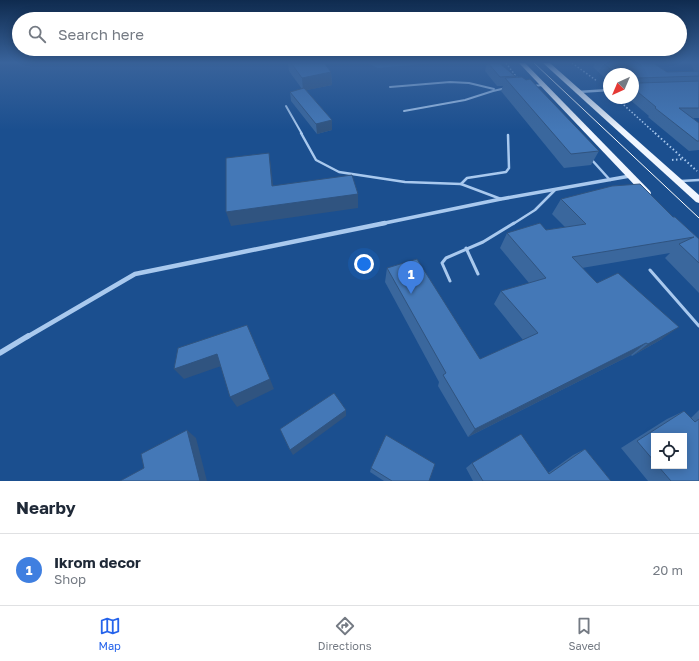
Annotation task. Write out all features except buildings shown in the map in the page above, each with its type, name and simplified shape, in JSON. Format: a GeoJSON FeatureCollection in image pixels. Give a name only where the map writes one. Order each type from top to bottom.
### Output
{"type":"FeatureCollection","features":[{"type":"Feature","properties":{"kind":"main road"},"geometry":{"type":"LineString","coordinates":[[544,85],[651,197]]}},
{"type":"Feature","properties":{"kind":"main road"},"geometry":{"type":"LineString","coordinates":[[571,85],[677,182],[699,200]]}},
{"type":"Feature","properties":{"kind":"street"},"geometry":{"type":"LineString","coordinates":[[578,92],[603,90]]}},
{"type":"Feature","properties":{"kind":"street"},"geometry":{"type":"LineString","coordinates":[[0,353],[135,274],[501,199],[630,176]]}},
{"type":"Feature","properties":{"kind":"lane"},"geometry":{"type":"LineString","coordinates":[[390,87],[409,85]]}},
{"type":"Feature","properties":{"kind":"lane"},"geometry":{"type":"LineString","coordinates":[[479,85],[494,89],[508,88]]}},
{"type":"Feature","properties":{"kind":"lane"},"geometry":{"type":"LineString","coordinates":[[522,86],[534,85]]}},
{"type":"Feature","properties":{"kind":"lane"},"geometry":{"type":"LineString","coordinates":[[404,111],[473,98],[494,89]]}},
{"type":"Feature","properties":{"kind":"lane"},"geometry":{"type":"LineString","coordinates":[[286,106],[316,160],[325,166],[340,172],[405,182],[461,184],[501,199]]}},
{"type":"Feature","properties":{"kind":"lane"},"geometry":{"type":"LineString","coordinates":[[461,184],[467,178],[506,172],[509,168],[508,135]]}},
{"type":"Feature","properties":{"kind":"lane"},"geometry":{"type":"LineString","coordinates":[[589,158],[610,180]]}},
{"type":"Feature","properties":{"kind":"lane"},"geometry":{"type":"LineString","coordinates":[[677,182],[699,180]]}},
{"type":"Feature","properties":{"kind":"lane"},"geometry":{"type":"LineString","coordinates":[[450,281],[442,263],[446,258],[466,248],[483,242],[535,210],[555,190]]}},
{"type":"Feature","properties":{"kind":"lane"},"geometry":{"type":"LineString","coordinates":[[466,248],[478,274]]}},
{"type":"Feature","properties":{"kind":"lane"},"geometry":{"type":"LineString","coordinates":[[650,270],[699,326]]}},
{"type":"Feature","properties":{"kind":"path"},"geometry":{"type":"LineString","coordinates":[[623,104],[699,173]]}},
{"type":"Feature","properties":{"kind":"tram line"},"geometry":{"type":"LineString","coordinates":[[558,85],[699,218]]}},
{"type":"Feature","properties":{"kind":"place","name":"Ikrom decor"},"geometry":{"type":"Point","coordinates":[411,294]}}]}
